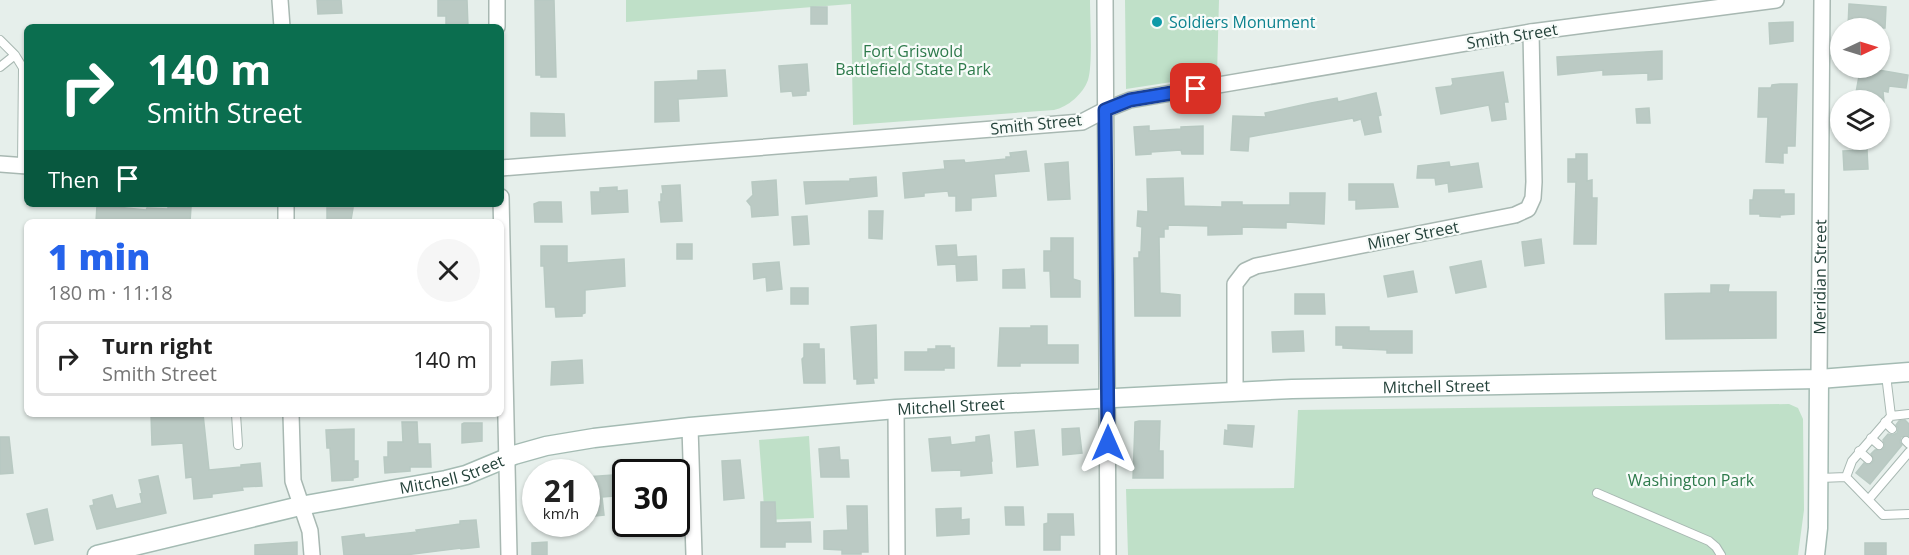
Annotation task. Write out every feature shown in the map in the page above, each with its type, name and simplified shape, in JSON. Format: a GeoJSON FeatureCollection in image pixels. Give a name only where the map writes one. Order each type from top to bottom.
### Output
{"type":"FeatureCollection","features":[{"type":"Feature","properties":{"kind":"main road","name":"Mitchell Street"},"geometry":{"type":"LineString","coordinates":[[97,555],[300,506],[446,480],[546,446],[690,427],[896,409],[1235,391],[1819,379],[1909,372]]}},
{"type":"Feature","properties":{"kind":"main road","name":"Meridian Street"},"geometry":{"type":"LineString","coordinates":[[1815,555],[1818,528],[1819,379]]}},
{"type":"Feature","properties":{"kind":"street"},"geometry":{"type":"LineString","coordinates":[[280,0],[282,24]]}},
{"type":"Feature","properties":{"kind":"street"},"geometry":{"type":"LineString","coordinates":[[497,0],[497,24]]}},
{"type":"Feature","properties":{"kind":"street"},"geometry":{"type":"LineString","coordinates":[[1105,0],[1108,555]]}},
{"type":"Feature","properties":{"kind":"street","name":"Smith Street"},"geometry":{"type":"LineString","coordinates":[[504,168],[1082,122],[1130,100],[1531,32],[1776,0]]}},
{"type":"Feature","properties":{"kind":"street","name":"Meridian Street"},"geometry":{"type":"LineString","coordinates":[[1819,379],[1822,0]]}},
{"type":"Feature","properties":{"kind":"street","name":"Miner Street"},"geometry":{"type":"LineString","coordinates":[[1235,391],[1235,284],[1245,271],[1256,266],[1515,215],[1528,209],[1533,198],[1534,182],[1531,32]]}},
{"type":"Feature","properties":{"kind":"street"},"geometry":{"type":"LineString","coordinates":[[0,164],[24,165]]}},
{"type":"Feature","properties":{"kind":"street"},"geometry":{"type":"LineString","coordinates":[[504,328],[509,555]]}},
{"type":"Feature","properties":{"kind":"street"},"geometry":{"type":"LineString","coordinates":[[896,409],[897,555]]}},
{"type":"Feature","properties":{"kind":"street"},"geometry":{"type":"LineString","coordinates":[[291,417],[293,482],[310,531],[312,555]]}},
{"type":"Feature","properties":{"kind":"street"},"geometry":{"type":"LineString","coordinates":[[690,427],[693,555]]}},
{"type":"Feature","properties":{"kind":"lane"},"geometry":{"type":"LineString","coordinates":[[0,40],[23,68],[24,165]]}},
{"type":"Feature","properties":{"kind":"lane"},"geometry":{"type":"LineString","coordinates":[[0,67],[15,56]]}},
{"type":"Feature","properties":{"kind":"lane"},"geometry":{"type":"LineString","coordinates":[[1886,374],[1888,419],[1893,429]]}},
{"type":"Feature","properties":{"kind":"lane"},"geometry":{"type":"LineString","coordinates":[[1846,477],[1859,451],[1888,419],[1909,414]]}},
{"type":"Feature","properties":{"kind":"lane"},"geometry":{"type":"LineString","coordinates":[[236,417],[238,445]]}},
{"type":"Feature","properties":{"kind":"lane"},"geometry":{"type":"LineString","coordinates":[[1871,438],[1879,445]]}},
{"type":"Feature","properties":{"kind":"lane"},"geometry":{"type":"LineString","coordinates":[[1859,451],[1868,459]]}},
{"type":"Feature","properties":{"kind":"lane"},"geometry":{"type":"LineString","coordinates":[[1869,499],[1909,452]]}},
{"type":"Feature","properties":{"kind":"lane"},"geometry":{"type":"LineString","coordinates":[[1893,456],[1901,462]]}},
{"type":"Feature","properties":{"kind":"lane"},"geometry":{"type":"LineString","coordinates":[[1881,470],[1888,477]]}},
{"type":"Feature","properties":{"kind":"lane"},"geometry":{"type":"LineString","coordinates":[[1818,478],[1846,477],[1883,515],[1909,514]]}},
{"type":"Feature","properties":{"kind":"lane"},"geometry":{"type":"LineString","coordinates":[[1597,493],[1709,541],[1720,555]]}},
{"type":"Feature","properties":{"kind":"green space","name":"Fort Griswold Battlefield State Park"},"geometry":{"type":"Polygon","coordinates":[[[626,0],[1090,0],[1090,73],[1079,95],[1065,106],[1054,110],[853,125],[851,4],[626,22],[626,0]]]}},
{"type":"Feature","properties":{"kind":"green space"},"geometry":{"type":"Polygon","coordinates":[[[1125,0],[1219,0],[1217,75],[1126,89],[1125,0]]]}},
{"type":"Feature","properties":{"kind":"green space","name":"Washington Park"},"geometry":{"type":"Polygon","coordinates":[[[1789,404],[1798,408],[1803,419],[1804,510],[1798,555],[1128,555],[1126,489],[1294,488],[1298,410],[1789,404]]]}},
{"type":"Feature","properties":{"kind":"green space"},"geometry":{"type":"Polygon","coordinates":[[[809,436],[814,518],[765,520],[759,440],[809,436]]]}},
{"type":"Feature","properties":{"kind":"building"},"geometry":{"type":"Polygon","coordinates":[[[317,0],[341,0],[342,13],[318,14],[317,0]]]}},
{"type":"Feature","properties":{"kind":"building"},"geometry":{"type":"Polygon","coordinates":[[[438,0],[467,0],[468,24],[446,24],[446,16],[438,16],[438,0]]]}},
{"type":"Feature","properties":{"kind":"building"},"geometry":{"type":"Polygon","coordinates":[[[535,0],[554,0],[556,77],[536,75],[535,0]]]}},
{"type":"Feature","properties":{"kind":"building"},"geometry":{"type":"Polygon","coordinates":[[[1849,4],[1886,7],[1885,18],[1848,18],[1849,4]]]}},
{"type":"Feature","properties":{"kind":"building"},"geometry":{"type":"Polygon","coordinates":[[[811,7],[827,7],[827,24],[811,24],[811,7]]]}},
{"type":"Feature","properties":{"kind":"building"},"geometry":{"type":"Polygon","coordinates":[[[1793,22],[1793,41],[1770,44],[1769,23],[1793,22]]]}},
{"type":"Feature","properties":{"kind":"building"},"geometry":{"type":"Polygon","coordinates":[[[1662,51],[1662,79],[1648,80],[1648,73],[1603,75],[1603,70],[1558,75],[1557,57],[1662,51]]]}},
{"type":"Feature","properties":{"kind":"building"},"geometry":{"type":"Polygon","coordinates":[[[807,64],[809,91],[806,91],[806,95],[793,96],[792,91],[781,92],[779,66],[807,64]]]}},
{"type":"Feature","properties":{"kind":"building"},"geometry":{"type":"Polygon","coordinates":[[[725,70],[727,96],[678,99],[679,121],[655,122],[655,82],[698,80],[698,71],[725,70]]]}},
{"type":"Feature","properties":{"kind":"building"},"geometry":{"type":"Polygon","coordinates":[[[1503,72],[1508,102],[1504,102],[1506,119],[1492,121],[1489,105],[1441,114],[1436,88],[1451,86],[1452,79],[1503,72]]]}},
{"type":"Feature","properties":{"kind":"building"},"geometry":{"type":"Polygon","coordinates":[[[1890,72],[1908,75],[1906,88],[1889,86],[1888,90],[1856,90],[1859,78],[1890,78],[1890,72]]]}},
{"type":"Feature","properties":{"kind":"building"},"geometry":{"type":"Polygon","coordinates":[[[1797,84],[1795,146],[1787,146],[1787,153],[1783,153],[1783,163],[1766,162],[1768,117],[1758,117],[1759,88],[1771,88],[1772,85],[1797,84]]]}},
{"type":"Feature","properties":{"kind":"building"},"geometry":{"type":"Polygon","coordinates":[[[1376,93],[1381,115],[1378,116],[1381,132],[1365,135],[1361,119],[1354,121],[1353,118],[1249,137],[1248,151],[1231,150],[1233,116],[1266,117],[1265,113],[1337,98],[1338,102],[1376,93]]]}},
{"type":"Feature","properties":{"kind":"building"},"geometry":{"type":"Polygon","coordinates":[[[1649,108],[1650,123],[1637,123],[1636,109],[1649,108]]]}},
{"type":"Feature","properties":{"kind":"building"},"geometry":{"type":"Polygon","coordinates":[[[531,113],[564,114],[565,136],[531,136],[531,113]]]}},
{"type":"Feature","properties":{"kind":"building"},"geometry":{"type":"Polygon","coordinates":[[[1149,126],[1149,131],[1203,126],[1203,154],[1182,154],[1181,150],[1136,155],[1134,127],[1149,126]]]}},
{"type":"Feature","properties":{"kind":"building"},"geometry":{"type":"Polygon","coordinates":[[[1867,150],[1868,169],[1844,170],[1843,151],[1867,150]]]}},
{"type":"Feature","properties":{"kind":"building"},"geometry":{"type":"Polygon","coordinates":[[[1026,151],[1029,171],[994,174],[996,196],[971,198],[971,210],[956,211],[956,196],[949,196],[948,191],[924,193],[924,196],[905,198],[903,173],[945,169],[944,161],[964,160],[965,163],[1006,159],[1006,157],[1011,157],[1010,153],[1026,151]]]}},
{"type":"Feature","properties":{"kind":"building"},"geometry":{"type":"Polygon","coordinates":[[[1576,154],[1587,154],[1587,181],[1592,180],[1592,198],[1597,198],[1596,244],[1574,244],[1576,182],[1568,182],[1568,159],[1576,159],[1576,154]]]}},
{"type":"Feature","properties":{"kind":"building"},"geometry":{"type":"Polygon","coordinates":[[[1068,162],[1070,199],[1048,200],[1045,164],[1068,162]]]}},
{"type":"Feature","properties":{"kind":"building"},"geometry":{"type":"Polygon","coordinates":[[[1449,162],[1450,167],[1478,163],[1482,187],[1449,192],[1448,183],[1436,185],[1435,178],[1417,178],[1418,166],[1449,162]]]}},
{"type":"Feature","properties":{"kind":"building"},"geometry":{"type":"Polygon","coordinates":[[[876,177],[877,196],[806,204],[804,182],[850,181],[850,179],[876,177]]]}},
{"type":"Feature","properties":{"kind":"building"},"geometry":{"type":"Polygon","coordinates":[[[1183,178],[1184,206],[1222,207],[1222,202],[1242,202],[1242,205],[1290,205],[1290,193],[1325,193],[1324,224],[1286,222],[1286,228],[1242,227],[1242,234],[1208,235],[1208,226],[1168,225],[1168,229],[1164,229],[1164,237],[1159,237],[1160,293],[1180,295],[1180,316],[1135,316],[1134,258],[1139,258],[1139,252],[1141,252],[1142,227],[1137,226],[1138,211],[1148,212],[1147,179],[1183,178]]]}},
{"type":"Feature","properties":{"kind":"building"},"geometry":{"type":"Polygon","coordinates":[[[776,180],[778,215],[752,217],[751,206],[747,201],[753,195],[752,182],[776,180]]]}},
{"type":"Feature","properties":{"kind":"building"},"geometry":{"type":"Polygon","coordinates":[[[1349,184],[1393,184],[1398,207],[1356,209],[1356,200],[1349,200],[1349,184]]]}},
{"type":"Feature","properties":{"kind":"building"},"geometry":{"type":"Polygon","coordinates":[[[680,185],[682,221],[661,222],[659,202],[663,194],[662,186],[680,185]]]}},
{"type":"Feature","properties":{"kind":"building"},"geometry":{"type":"Polygon","coordinates":[[[617,187],[617,191],[627,190],[628,212],[592,214],[591,192],[600,192],[600,188],[617,187]]]}},
{"type":"Feature","properties":{"kind":"building"},"geometry":{"type":"Polygon","coordinates":[[[1754,190],[1784,190],[1784,194],[1794,194],[1794,214],[1780,215],[1780,217],[1750,214],[1750,200],[1753,200],[1754,190]]]}},
{"type":"Feature","properties":{"kind":"building"},"geometry":{"type":"Polygon","coordinates":[[[561,202],[562,222],[535,222],[534,204],[561,202]]]}},
{"type":"Feature","properties":{"kind":"building"},"geometry":{"type":"Polygon","coordinates":[[[97,207],[146,210],[147,208],[191,207],[190,219],[96,219],[97,207]]]}},
{"type":"Feature","properties":{"kind":"building"},"geometry":{"type":"Polygon","coordinates":[[[327,208],[353,208],[351,219],[327,219],[327,208]]]}},
{"type":"Feature","properties":{"kind":"building"},"geometry":{"type":"Polygon","coordinates":[[[869,211],[883,211],[882,239],[869,238],[869,211]]]}},
{"type":"Feature","properties":{"kind":"building"},"geometry":{"type":"Polygon","coordinates":[[[807,216],[809,244],[794,245],[792,217],[807,216]]]}},
{"type":"Feature","properties":{"kind":"building"},"geometry":{"type":"Polygon","coordinates":[[[1051,238],[1073,238],[1073,279],[1080,281],[1080,297],[1051,297],[1050,271],[1044,271],[1044,251],[1051,251],[1051,238]]]}},
{"type":"Feature","properties":{"kind":"building"},"geometry":{"type":"Polygon","coordinates":[[[1541,239],[1544,263],[1525,266],[1522,242],[1541,239]]]}},
{"type":"Feature","properties":{"kind":"building"},"geometry":{"type":"Polygon","coordinates":[[[677,244],[692,244],[692,259],[677,259],[677,244]]]}},
{"type":"Feature","properties":{"kind":"building"},"geometry":{"type":"Polygon","coordinates":[[[956,245],[957,257],[976,256],[977,280],[957,281],[956,264],[938,265],[936,246],[956,245]]]}},
{"type":"Feature","properties":{"kind":"building"},"geometry":{"type":"Polygon","coordinates":[[[541,246],[567,246],[567,263],[624,259],[625,286],[585,290],[585,313],[582,316],[556,317],[555,307],[546,307],[541,246]]]}},
{"type":"Feature","properties":{"kind":"building"},"geometry":{"type":"Polygon","coordinates":[[[1481,261],[1486,287],[1456,293],[1450,267],[1481,261]]]}},
{"type":"Feature","properties":{"kind":"building"},"geometry":{"type":"Polygon","coordinates":[[[779,262],[782,289],[767,291],[766,277],[754,279],[753,264],[779,262]]]}},
{"type":"Feature","properties":{"kind":"building"},"geometry":{"type":"Polygon","coordinates":[[[1024,269],[1025,288],[1003,288],[1003,270],[1024,269]]]}},
{"type":"Feature","properties":{"kind":"building"},"geometry":{"type":"Polygon","coordinates":[[[1413,271],[1417,292],[1388,297],[1384,276],[1413,271]]]}},
{"type":"Feature","properties":{"kind":"building"},"geometry":{"type":"Polygon","coordinates":[[[1711,285],[1729,285],[1728,292],[1776,292],[1776,338],[1666,339],[1665,294],[1711,293],[1711,285]]]}},
{"type":"Feature","properties":{"kind":"building"},"geometry":{"type":"Polygon","coordinates":[[[791,288],[808,288],[808,304],[791,304],[791,288]]]}},
{"type":"Feature","properties":{"kind":"building"},"geometry":{"type":"Polygon","coordinates":[[[1295,294],[1324,294],[1325,314],[1295,314],[1295,294]]]}},
{"type":"Feature","properties":{"kind":"building"},"geometry":{"type":"Polygon","coordinates":[[[876,325],[877,378],[873,378],[874,383],[857,384],[857,379],[854,379],[851,327],[876,325]]]}},
{"type":"Feature","properties":{"kind":"building"},"geometry":{"type":"Polygon","coordinates":[[[1031,326],[1047,326],[1047,345],[1078,345],[1078,363],[1020,363],[1020,366],[998,366],[1000,328],[1031,328],[1031,326]]]}},
{"type":"Feature","properties":{"kind":"building"},"geometry":{"type":"Polygon","coordinates":[[[1336,327],[1369,327],[1369,331],[1412,331],[1412,353],[1387,353],[1387,350],[1343,348],[1343,345],[1336,345],[1336,327]]]}},
{"type":"Feature","properties":{"kind":"building"},"geometry":{"type":"Polygon","coordinates":[[[1303,331],[1304,351],[1273,352],[1272,332],[1303,331]]]}},
{"type":"Feature","properties":{"kind":"building"},"geometry":{"type":"Polygon","coordinates":[[[804,344],[819,344],[819,349],[824,349],[825,383],[804,383],[802,359],[804,344]]]}},
{"type":"Feature","properties":{"kind":"building"},"geometry":{"type":"Polygon","coordinates":[[[936,346],[954,348],[954,368],[905,370],[905,352],[928,352],[928,349],[936,349],[936,346]]]}},
{"type":"Feature","properties":{"kind":"building"},"geometry":{"type":"Polygon","coordinates":[[[582,360],[583,383],[551,385],[552,362],[582,360]]]}},
{"type":"Feature","properties":{"kind":"building"},"geometry":{"type":"Polygon","coordinates":[[[151,417],[203,417],[209,470],[260,463],[262,486],[242,487],[243,490],[194,499],[192,477],[186,478],[183,443],[152,445],[151,417]]]}},
{"type":"Feature","properties":{"kind":"building"},"geometry":{"type":"Polygon","coordinates":[[[1905,420],[1909,424],[1909,436],[1901,437],[1902,445],[1870,484],[1856,473],[1864,463],[1867,465],[1872,463],[1874,460],[1871,454],[1875,450],[1883,449],[1885,446],[1883,440],[1888,434],[1897,433],[1896,425],[1899,421],[1905,420]]]}},
{"type":"Feature","properties":{"kind":"building"},"geometry":{"type":"Polygon","coordinates":[[[1160,421],[1159,451],[1163,451],[1163,478],[1133,478],[1135,422],[1160,421]]]}},
{"type":"Feature","properties":{"kind":"building"},"geometry":{"type":"Polygon","coordinates":[[[402,422],[417,422],[418,444],[430,444],[431,467],[410,467],[410,471],[385,473],[384,457],[388,457],[388,442],[403,442],[402,422]]]}},
{"type":"Feature","properties":{"kind":"building"},"geometry":{"type":"Polygon","coordinates":[[[482,423],[482,441],[462,443],[462,424],[482,423]]]}},
{"type":"Feature","properties":{"kind":"building"},"geometry":{"type":"Polygon","coordinates":[[[1228,425],[1254,426],[1252,447],[1224,444],[1225,430],[1228,431],[1228,425]]]}},
{"type":"Feature","properties":{"kind":"building"},"geometry":{"type":"Polygon","coordinates":[[[1079,428],[1082,453],[1063,455],[1062,429],[1079,428]]]}},
{"type":"Feature","properties":{"kind":"building"},"geometry":{"type":"Polygon","coordinates":[[[354,429],[354,461],[358,461],[358,477],[353,480],[332,481],[330,448],[327,448],[326,430],[354,429]]]}},
{"type":"Feature","properties":{"kind":"building"},"geometry":{"type":"Polygon","coordinates":[[[1034,430],[1038,465],[1017,467],[1015,432],[1034,430]]]}},
{"type":"Feature","properties":{"kind":"building"},"geometry":{"type":"Polygon","coordinates":[[[989,435],[992,473],[961,476],[961,470],[932,471],[929,439],[950,437],[951,445],[976,442],[976,437],[989,435]]]}},
{"type":"Feature","properties":{"kind":"building"},"geometry":{"type":"Polygon","coordinates":[[[0,437],[9,437],[13,473],[0,474],[0,437]]]}},
{"type":"Feature","properties":{"kind":"building"},"geometry":{"type":"Polygon","coordinates":[[[839,447],[840,460],[848,460],[849,477],[821,477],[819,449],[839,447]]]}},
{"type":"Feature","properties":{"kind":"building"},"geometry":{"type":"Polygon","coordinates":[[[740,460],[744,498],[724,500],[722,461],[740,460]]]}},
{"type":"Feature","properties":{"kind":"building"},"geometry":{"type":"Polygon","coordinates":[[[612,475],[612,496],[602,497],[604,515],[600,515],[600,476],[612,475]]]}},
{"type":"Feature","properties":{"kind":"building"},"geometry":{"type":"Polygon","coordinates":[[[158,476],[166,513],[97,529],[90,506],[94,505],[93,500],[112,495],[116,509],[142,503],[139,480],[158,476]]]}},
{"type":"Feature","properties":{"kind":"building"},"geometry":{"type":"Polygon","coordinates":[[[761,502],[775,502],[776,523],[810,522],[811,542],[785,542],[785,547],[761,547],[761,502]]]}},
{"type":"Feature","properties":{"kind":"building"},"geometry":{"type":"Polygon","coordinates":[[[847,506],[867,506],[868,552],[842,554],[842,550],[824,549],[824,531],[848,530],[847,506]]]}},
{"type":"Feature","properties":{"kind":"building"},"geometry":{"type":"Polygon","coordinates":[[[1005,507],[1023,507],[1024,525],[1006,525],[1005,507]]]}},
{"type":"Feature","properties":{"kind":"building"},"geometry":{"type":"Polygon","coordinates":[[[961,508],[961,520],[969,519],[969,534],[937,536],[936,509],[961,508]]]}},
{"type":"Feature","properties":{"kind":"building"},"geometry":{"type":"Polygon","coordinates":[[[47,509],[53,540],[35,544],[27,514],[47,509]]]}},
{"type":"Feature","properties":{"kind":"building"},"geometry":{"type":"Polygon","coordinates":[[[1048,514],[1073,514],[1074,535],[1060,535],[1060,550],[1044,550],[1044,524],[1048,523],[1048,514]]]}},
{"type":"Feature","properties":{"kind":"building"},"geometry":{"type":"Polygon","coordinates":[[[476,520],[479,547],[405,555],[344,555],[342,537],[364,534],[365,538],[417,532],[416,530],[476,520]]]}},
{"type":"Feature","properties":{"kind":"building"},"geometry":{"type":"Polygon","coordinates":[[[297,542],[297,555],[255,555],[255,545],[297,542]]]}},
{"type":"Feature","properties":{"kind":"building"},"geometry":{"type":"Polygon","coordinates":[[[547,542],[547,555],[532,555],[532,543],[547,542]]]}},
{"type":"Feature","properties":{"kind":"building"},"geometry":{"type":"Polygon","coordinates":[[[1865,543],[1886,543],[1886,555],[1865,555],[1865,543]]]}},
{"type":"Feature","properties":{"kind":"place","name":"Soldiers Monument"},"geometry":{"type":"Point","coordinates":[1157,22]}},
{"type":"Feature","properties":{"kind":"route"},"geometry":{"type":"LineString","coordinates":[[1108,443],[1105,110],[1130,100],[1196,89]]}}]}
